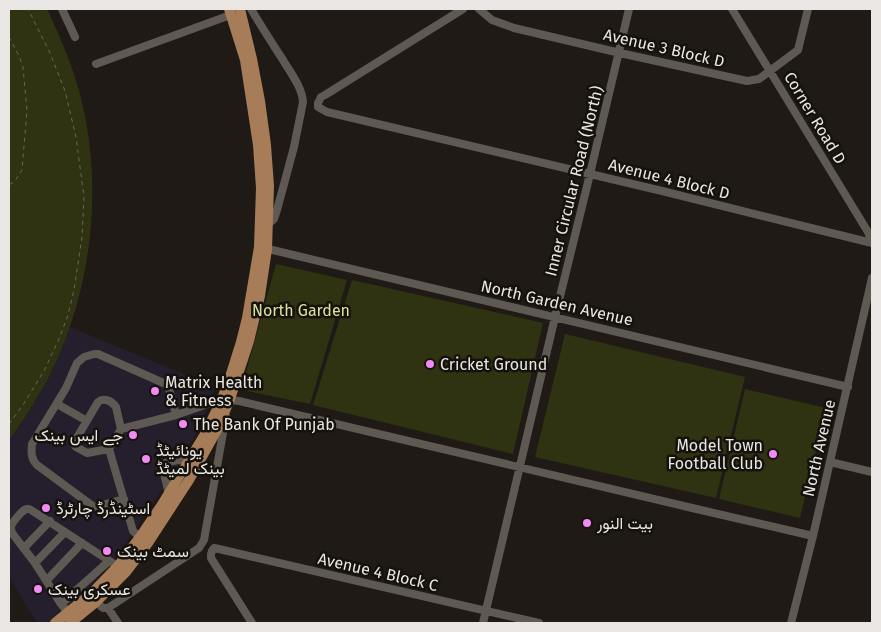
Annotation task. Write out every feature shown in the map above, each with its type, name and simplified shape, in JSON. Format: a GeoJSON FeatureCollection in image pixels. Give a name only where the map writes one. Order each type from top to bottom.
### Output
{"type":"FeatureCollection","features":[{"type":"Feature","properties":{"kind":"main road"},"geometry":{"type":"LineString","coordinates":[[240,10],[252,58],[266,145],[269,221],[263,248]]}},
{"type":"Feature","properties":{"kind":"main road"},"geometry":{"type":"LineString","coordinates":[[55,623],[69,618],[96,602],[189,480],[217,430],[226,399],[250,341],[260,296],[263,248],[258,145],[245,60],[240,10]]}},
{"type":"Feature","properties":{"kind":"main road"},"geometry":{"type":"LineString","coordinates":[[144,540],[169,494],[226,399]]}},
{"type":"Feature","properties":{"kind":"main road"},"geometry":{"type":"LineString","coordinates":[[69,618],[92,593],[122,569]]}},
{"type":"Feature","properties":{"kind":"street"},"geometry":{"type":"LineString","coordinates":[[62,9],[75,37]]}},
{"type":"Feature","properties":{"kind":"street"},"geometry":{"type":"LineString","coordinates":[[303,102],[318,103],[325,95],[463,9]]}},
{"type":"Feature","properties":{"kind":"street","name":"Avenue 3 Block D"},"geometry":{"type":"LineString","coordinates":[[479,9],[492,20],[508,26],[747,81],[759,79],[798,50],[808,9]]}},
{"type":"Feature","properties":{"kind":"street","name":"Inner Circular Road (North)"},"geometry":{"type":"LineString","coordinates":[[483,623],[554,317],[620,53],[629,9]]}},
{"type":"Feature","properties":{"kind":"street","name":"Corner Road D"},"geometry":{"type":"LineString","coordinates":[[732,9],[868,232],[871,243]]}},
{"type":"Feature","properties":{"kind":"street"},"geometry":{"type":"LineString","coordinates":[[96,64],[240,10],[299,88],[303,99],[294,148],[277,210],[274,219],[269,221]]}},
{"type":"Feature","properties":{"kind":"street","name":"Avenue 4 Block D"},"geometry":{"type":"LineString","coordinates":[[318,103],[318,107],[327,112],[871,243]]}},
{"type":"Feature","properties":{"kind":"street","name":"North Garden Avenue"},"geometry":{"type":"LineString","coordinates":[[263,248],[848,387]]}},
{"type":"Feature","properties":{"kind":"street","name":"North Avenue"},"geometry":{"type":"LineString","coordinates":[[791,623],[848,387],[872,278]]}},
{"type":"Feature","properties":{"kind":"street"},"geometry":{"type":"LineString","coordinates":[[124,499],[94,507],[34,462],[32,444],[57,404],[77,363],[84,357],[98,354],[168,386],[176,415]]}},
{"type":"Feature","properties":{"kind":"street"},"geometry":{"type":"LineString","coordinates":[[103,399],[116,406],[121,429],[109,449],[90,454],[74,444],[98,402],[103,399]]}},
{"type":"Feature","properties":{"kind":"street"},"geometry":{"type":"LineString","coordinates":[[96,602],[103,608],[108,608],[202,545],[220,445],[226,399]]}},
{"type":"Feature","properties":{"kind":"street"},"geometry":{"type":"LineString","coordinates":[[121,429],[176,415],[226,399],[813,536]]}},
{"type":"Feature","properties":{"kind":"street"},"geometry":{"type":"LineString","coordinates":[[57,404],[87,421]]}},
{"type":"Feature","properties":{"kind":"street"},"geometry":{"type":"LineString","coordinates":[[109,449],[133,532],[144,540]]}},
{"type":"Feature","properties":{"kind":"street"},"geometry":{"type":"LineString","coordinates":[[169,494],[160,463],[191,458]]}},
{"type":"Feature","properties":{"kind":"street"},"geometry":{"type":"LineString","coordinates":[[830,462],[872,472]]}},
{"type":"Feature","properties":{"kind":"street"},"geometry":{"type":"LineString","coordinates":[[69,618],[47,580],[12,533],[11,529],[14,520],[24,510],[29,509],[50,521],[122,569]]}},
{"type":"Feature","properties":{"kind":"street"},"geometry":{"type":"LineString","coordinates":[[24,548],[50,521]]}},
{"type":"Feature","properties":{"kind":"street"},"geometry":{"type":"LineString","coordinates":[[35,564],[65,532]]}},
{"type":"Feature","properties":{"kind":"street"},"geometry":{"type":"LineString","coordinates":[[47,580],[82,543]]}},
{"type":"Feature","properties":{"kind":"street"},"geometry":{"type":"LineString","coordinates":[[202,545],[212,551],[210,554],[211,558],[252,623]]}},
{"type":"Feature","properties":{"kind":"street","name":"Avenue 4 Block C"},"geometry":{"type":"LineString","coordinates":[[212,551],[214,548],[219,549],[539,623]]}},
{"type":"Feature","properties":{"kind":"street"},"geometry":{"type":"LineString","coordinates":[[61,604],[109,561]]}},
{"type":"Feature","properties":{"kind":"street"},"geometry":{"type":"LineString","coordinates":[[108,608],[118,623]]}},
{"type":"Feature","properties":{"kind":"path"},"geometry":{"type":"LineString","coordinates":[[9,424],[45,369],[68,315],[82,237],[84,197],[76,136],[65,91],[50,53],[28,9]]}},
{"type":"Feature","properties":{"kind":"path"},"geometry":{"type":"LineString","coordinates":[[9,37],[23,67],[27,112],[22,170],[15,181],[9,186]]}},
{"type":"Feature","properties":{"kind":"shaded area"},"geometry":{"type":"Polygon","coordinates":[[[70,327],[215,387],[206,413],[188,449],[118,554],[82,596],[62,614],[49,623],[37,623],[9,577],[9,440],[20,426],[51,374],[70,327]]]}},
{"type":"Feature","properties":{"kind":"green space"},"geometry":{"type":"Polygon","coordinates":[[[9,9],[47,9],[59,35],[78,88],[85,116],[90,148],[92,214],[83,280],[75,312],[64,343],[49,376],[27,415],[9,440],[9,9]]]}},
{"type":"Feature","properties":{"kind":"green space","name":"North Garden"},"geometry":{"type":"Polygon","coordinates":[[[276,264],[347,280],[310,404],[247,391],[246,372],[276,264]]]}},
{"type":"Feature","properties":{"kind":"green space","name":"Cricket Ground"},"geometry":{"type":"Polygon","coordinates":[[[352,280],[543,323],[513,454],[313,405],[352,280]]]}},
{"type":"Feature","properties":{"kind":"green space","name":"Cricket Ground"},"geometry":{"type":"Polygon","coordinates":[[[565,334],[745,377],[716,498],[535,457],[565,334]]]}},
{"type":"Feature","properties":{"kind":"green space","name":"Model Town Football Club"},"geometry":{"type":"Polygon","coordinates":[[[745,389],[826,408],[800,518],[719,499],[745,389]]]}},
{"type":"Feature","properties":{"kind":"place","name":"Cricket Ground"},"geometry":{"type":"Point","coordinates":[430,364]}},
{"type":"Feature","properties":{"kind":"place","name":"Matrix Health & Fitness"},"geometry":{"type":"Point","coordinates":[155,391]}},
{"type":"Feature","properties":{"kind":"place","name":"The Bank Of Punjab"},"geometry":{"type":"Point","coordinates":[183,424]}},
{"type":"Feature","properties":{"kind":"place","name":"جے ایس بینک"},"geometry":{"type":"Point","coordinates":[133,435]}},
{"type":"Feature","properties":{"kind":"place","name":"Model Town Football Club"},"geometry":{"type":"Point","coordinates":[773,454]}},
{"type":"Feature","properties":{"kind":"place","name":"یونائیٹڈ بینک لمیٹڈ"},"geometry":{"type":"Point","coordinates":[146,459]}},
{"type":"Feature","properties":{"kind":"place","name":"اسٹینڈرڈ چارٹرڈ"},"geometry":{"type":"Point","coordinates":[46,508]}},
{"type":"Feature","properties":{"kind":"place","name":"بیت النور"},"geometry":{"type":"Point","coordinates":[587,523]}},
{"type":"Feature","properties":{"kind":"place","name":"سمٹ بینک"},"geometry":{"type":"Point","coordinates":[107,551]}},
{"type":"Feature","properties":{"kind":"place","name":"عسکری بینک"},"geometry":{"type":"Point","coordinates":[38,589]}}]}
